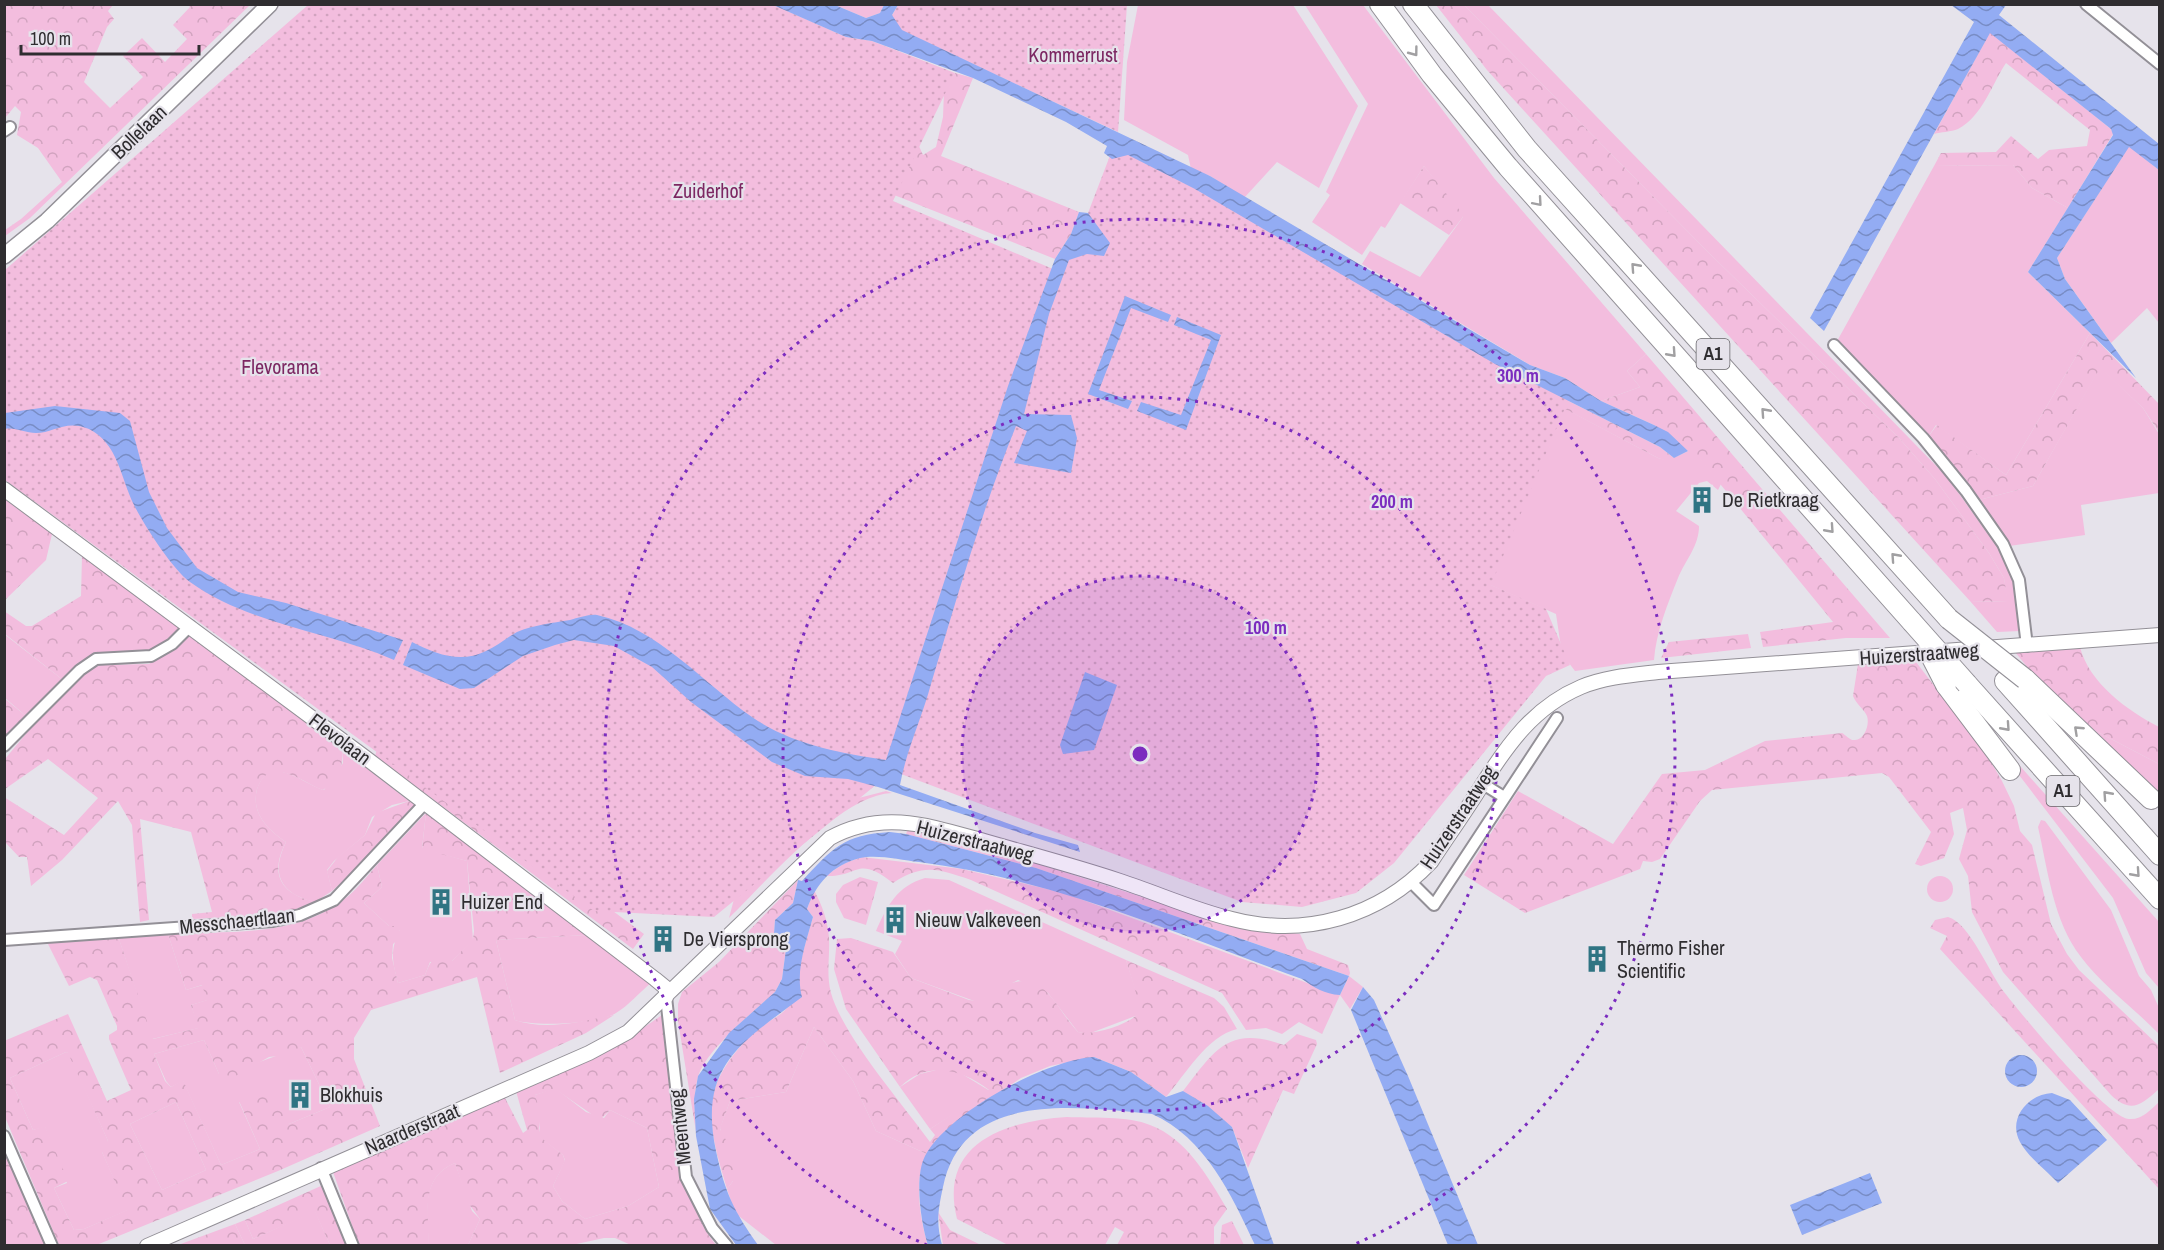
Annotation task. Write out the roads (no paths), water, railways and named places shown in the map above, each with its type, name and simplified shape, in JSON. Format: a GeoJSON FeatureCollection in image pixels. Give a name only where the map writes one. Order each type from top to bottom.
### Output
{"type":"FeatureCollection","features":[{"type":"Feature","properties":{"kind":"highway","name":"A1"},"geometry":{"type":"LineString","coordinates":[[1380,4],[1432,75],[1508,167],[2160,899]]}},
{"type":"Feature","properties":{"kind":"highway","name":"A1"},"geometry":{"type":"LineString","coordinates":[[1413,4],[1527,149],[2160,855]]}},
{"type":"Feature","properties":{"kind":"highway","name":"A1"},"geometry":{"type":"LineString","coordinates":[[1949,618],[2025,679],[2151,799]]}},
{"type":"Feature","properties":{"kind":"highway","name":"A1"},"geometry":{"type":"LineString","coordinates":[[1912,622],[1946,685],[2010,770]]}},
{"type":"Feature","properties":{"kind":"main road","name":"Bollelaan"},"geometry":{"type":"LineString","coordinates":[[4,256],[47,221],[270,4]]}},
{"type":"Feature","properties":{"kind":"street"},"geometry":{"type":"LineString","coordinates":[[2086,4],[2160,64]]}},
{"type":"Feature","properties":{"kind":"street"},"geometry":{"type":"LineString","coordinates":[[1834,345],[1923,438],[1966,491],[2003,544],[2019,580],[2027,646]]}},
{"type":"Feature","properties":{"kind":"street","name":"Flevolaan"},"geometry":{"type":"LineString","coordinates":[[4,489],[190,626],[655,979],[666,988],[666,997]]}},
{"type":"Feature","properties":{"kind":"street"},"geometry":{"type":"LineString","coordinates":[[4,746],[80,670],[96,659],[152,656],[172,644],[190,626]]}},
{"type":"Feature","properties":{"kind":"street","name":"Huizerstraatweg"},"geometry":{"type":"LineString","coordinates":[[666,997],[830,838],[864,823],[930,826],[1117,880],[1230,919],[1261,924],[1305,926],[1343,918],[1375,905],[1411,882],[1431,862],[1501,754],[1537,714],[1560,697],[1596,682],[1658,672],[2160,635]]}},
{"type":"Feature","properties":{"kind":"street","name":"Huizerstraatweg"},"geometry":{"type":"LineString","coordinates":[[1411,882],[1434,905],[1557,718]]}},
{"type":"Feature","properties":{"kind":"street"},"geometry":{"type":"LineString","coordinates":[[1483,784],[1503,797]]}},
{"type":"Feature","properties":{"kind":"street","name":"Messchaertlaan"},"geometry":{"type":"LineString","coordinates":[[4,940],[273,921],[300,915],[334,900],[425,803]]}},
{"type":"Feature","properties":{"kind":"street","name":"Naarderstraat"},"geometry":{"type":"LineString","coordinates":[[147,1245],[589,1053],[628,1032],[666,997]]}},
{"type":"Feature","properties":{"kind":"street","name":"Meentweg"},"geometry":{"type":"LineString","coordinates":[[666,997],[686,1177],[712,1228],[727,1245]]}},
{"type":"Feature","properties":{"kind":"street"},"geometry":{"type":"LineString","coordinates":[[4,1136],[52,1245]]}},
{"type":"Feature","properties":{"kind":"street"},"geometry":{"type":"LineString","coordinates":[[321,1168],[353,1245]]}},
{"type":"Feature","properties":{"kind":"water"},"geometry":{"type":"Polygon","coordinates":[[[773,5],[835,5],[866,18],[880,13],[884,5],[898,5],[892,15],[902,30],[1210,176],[1530,365],[1565,378],[1601,401],[1668,432],[1688,451],[1674,458],[1660,447],[1495,364],[1195,189],[1128,155],[1112,159],[1104,153],[1107,146],[1066,122],[973,78],[872,41],[846,37],[773,5]]]}},
{"type":"Feature","properties":{"kind":"water"},"geometry":{"type":"Polygon","coordinates":[[[1951,5],[2006,5],[1999,15],[2159,144],[2159,170],[2129,147],[2057,258],[2065,279],[2136,378],[2028,272],[2113,135],[2111,129],[1990,33],[1824,331],[1810,318],[1974,22],[1951,5]]]}},
{"type":"Feature","properties":{"kind":"water"},"geometry":{"type":"Polygon","coordinates":[[[1079,212],[1088,213],[1110,243],[1104,256],[1087,254],[1069,260],[1049,314],[1024,414],[1071,415],[1077,438],[1071,473],[1014,463],[1027,431],[1016,426],[971,554],[900,785],[1035,833],[1078,845],[1080,852],[878,787],[848,779],[805,776],[772,762],[691,702],[652,667],[614,646],[574,640],[555,645],[523,656],[474,688],[460,689],[403,665],[412,642],[439,654],[467,657],[486,651],[523,630],[597,615],[619,622],[660,644],[752,717],[767,726],[816,746],[886,760],[1008,386],[1055,259],[1071,234],[1079,212]]]}},
{"type":"Feature","properties":{"kind":"water"},"geometry":{"type":"Polygon","coordinates":[[[1125,296],[1171,315],[1168,322],[1131,308],[1099,390],[1132,401],[1128,409],[1088,394],[1125,296]]]}},
{"type":"Feature","properties":{"kind":"water"},"geometry":{"type":"Polygon","coordinates":[[[1177,317],[1221,335],[1186,430],[1137,411],[1141,402],[1181,415],[1211,340],[1174,325],[1177,317]]]}},
{"type":"Feature","properties":{"kind":"water"},"geometry":{"type":"Polygon","coordinates":[[[55,406],[120,413],[130,421],[149,492],[167,528],[197,568],[238,592],[286,603],[403,640],[394,660],[369,650],[264,618],[213,597],[190,582],[167,558],[145,524],[134,505],[113,452],[99,435],[89,429],[73,425],[36,433],[5,429],[5,413],[55,406]]]}},
{"type":"Feature","properties":{"kind":"water"},"geometry":{"type":"Polygon","coordinates":[[[1085,672],[1117,685],[1094,750],[1063,754],[1060,745],[1085,672]]]}},
{"type":"Feature","properties":{"kind":"water"},"geometry":{"type":"Polygon","coordinates":[[[890,832],[906,834],[1036,868],[1349,976],[1340,995],[1329,993],[1302,979],[1114,910],[1017,881],[969,870],[889,858],[867,857],[850,861],[826,877],[815,891],[807,909],[813,917],[801,967],[802,997],[743,1044],[729,1059],[719,1077],[713,1098],[712,1122],[716,1151],[731,1201],[758,1245],[736,1245],[710,1209],[696,1136],[694,1099],[698,1076],[729,1033],[775,992],[782,979],[786,949],[774,934],[775,920],[793,903],[798,880],[802,881],[840,845],[861,836],[890,832]]]}},
{"type":"Feature","properties":{"kind":"water"},"geometry":{"type":"Polygon","coordinates":[[[1363,987],[1374,1000],[1408,1076],[1478,1245],[1448,1245],[1351,1010],[1363,987]]]}},
{"type":"Feature","properties":{"kind":"water"},"geometry":{"type":"Polygon","coordinates":[[[2021,1055],[2033,1059],[2037,1071],[2033,1083],[2021,1087],[2009,1083],[2005,1071],[2009,1059],[2021,1055]]]}},
{"type":"Feature","properties":{"kind":"water"},"geometry":{"type":"Polygon","coordinates":[[[1094,1057],[1131,1072],[1166,1097],[1183,1091],[1208,1106],[1232,1127],[1274,1245],[1255,1245],[1237,1207],[1215,1170],[1187,1137],[1171,1124],[1152,1114],[1058,1108],[1027,1111],[998,1119],[974,1133],[955,1155],[943,1187],[938,1216],[942,1245],[928,1245],[921,1213],[920,1176],[925,1156],[937,1139],[954,1122],[1000,1091],[1051,1068],[1074,1060],[1094,1057]]]}},
{"type":"Feature","properties":{"kind":"water"},"geometry":{"type":"Polygon","coordinates":[[[2052,1093],[2070,1100],[2107,1140],[2058,1183],[2020,1142],[2016,1124],[2018,1116],[2028,1103],[2043,1094],[2052,1093]]]}},
{"type":"Feature","properties":{"kind":"water"},"geometry":{"type":"Polygon","coordinates":[[[1870,1173],[1882,1203],[1802,1235],[1790,1205],[1870,1173]]]}},
{"type":"Feature","properties":{"kind":"place","name":"De Rietkraag"},"geometry":{"type":"Point","coordinates":[1702,500]}},
{"type":"Feature","properties":{"kind":"place","name":"Huizer End"},"geometry":{"type":"Point","coordinates":[441,902]}},
{"type":"Feature","properties":{"kind":"place","name":"Nieuw Valkeveen"},"geometry":{"type":"Point","coordinates":[895,920]}},
{"type":"Feature","properties":{"kind":"place","name":"De Viersprong"},"geometry":{"type":"Point","coordinates":[663,939]}},
{"type":"Feature","properties":{"kind":"place","name":"Thermo Fisher Scientific"},"geometry":{"type":"Point","coordinates":[1597,959]}},
{"type":"Feature","properties":{"kind":"place","name":"Blokhuis"},"geometry":{"type":"Point","coordinates":[300,1095]}},
{"type":"Feature","properties":{"kind":"park label","name":"Kommerrust"},"geometry":{"type":"Point","coordinates":[1073,55]}},
{"type":"Feature","properties":{"kind":"park label","name":"Zuiderhof"},"geometry":{"type":"Point","coordinates":[708,191]}},
{"type":"Feature","properties":{"kind":"park label","name":"Flevorama"},"geometry":{"type":"Point","coordinates":[280,367]}}]}
